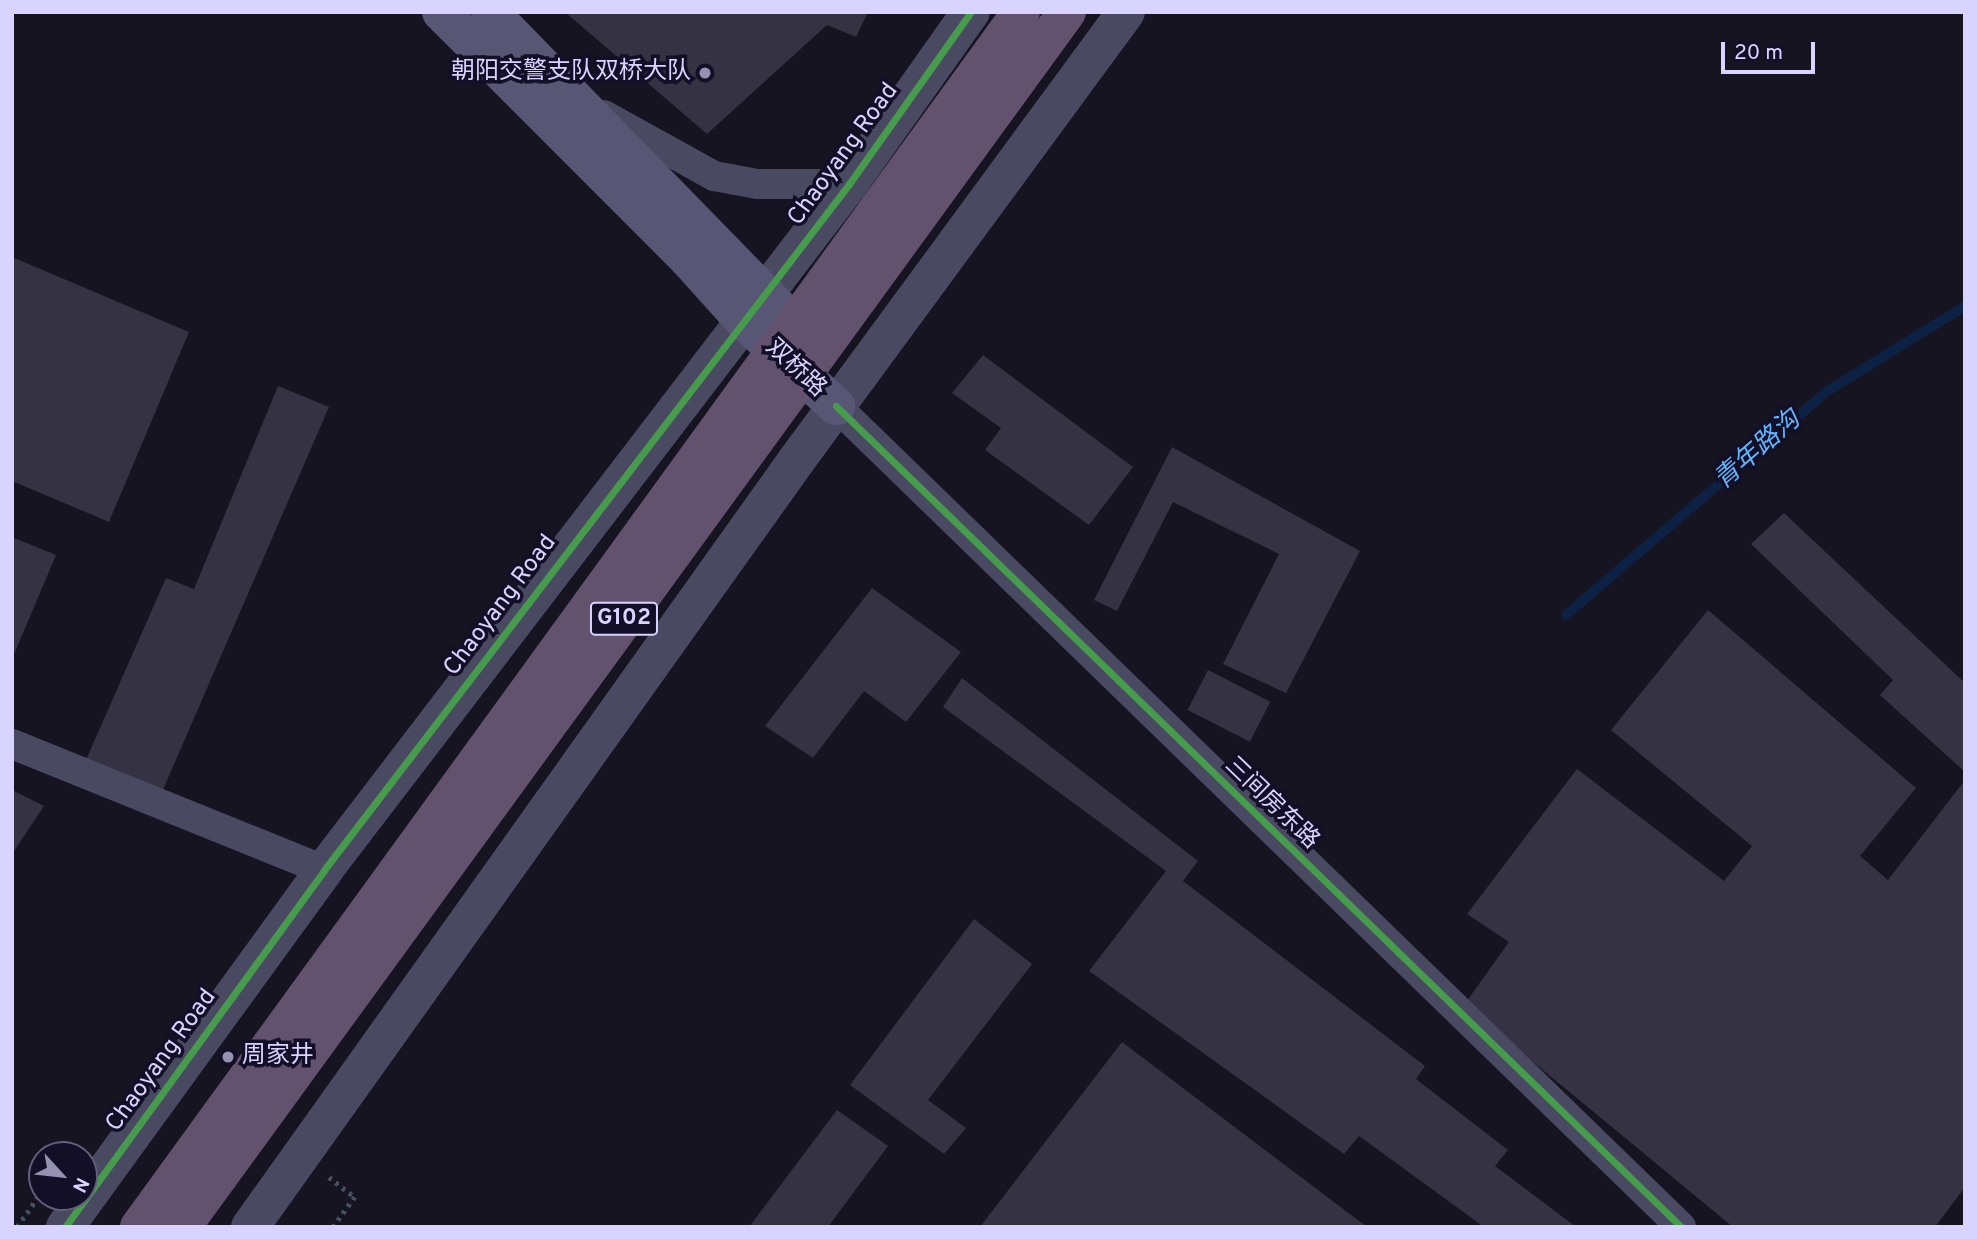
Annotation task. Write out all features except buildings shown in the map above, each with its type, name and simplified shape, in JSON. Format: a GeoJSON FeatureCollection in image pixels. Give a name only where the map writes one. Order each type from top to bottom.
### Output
{"type":"FeatureCollection","features":[{"type":"Feature","properties":{"kind":"highway","name":"G102"},"geometry":{"type":"LineString","coordinates":[[139,1227],[1021,12]]}},
{"type":"Feature","properties":{"kind":"highway","name":"G102"},"geometry":{"type":"LineString","coordinates":[[182,1227],[1067,12]]}},
{"type":"Feature","properties":{"kind":"main road","name":"双桥路"},"geometry":{"type":"LineString","coordinates":[[441,12],[688,259],[754,306]]}},
{"type":"Feature","properties":{"kind":"main road","name":"双桥路"},"geometry":{"type":"LineString","coordinates":[[490,12],[574,96],[754,306],[811,364],[836,406]]}},
{"type":"Feature","properties":{"kind":"street","name":"Chaoyang Road"},"geometry":{"type":"LineString","coordinates":[[65,1227],[324,870],[849,184],[971,12]]}},
{"type":"Feature","properties":{"kind":"street"},"geometry":{"type":"LineString","coordinates":[[250,1227],[836,406],[1126,12]]}},
{"type":"Feature","properties":{"kind":"street"},"geometry":{"type":"LineString","coordinates":[[574,96],[660,149],[714,176],[757,184],[849,184]]}},
{"type":"Feature","properties":{"kind":"street","name":"三间房东路"},"geometry":{"type":"LineString","coordinates":[[836,406],[1681,1227]]}},
{"type":"Feature","properties":{"kind":"street"},"geometry":{"type":"LineString","coordinates":[[12,744],[324,870]]}},
{"type":"Feature","properties":{"kind":"path"},"geometry":{"type":"LineString","coordinates":[[333,1227],[355,1197]]}},
{"type":"Feature","properties":{"kind":"path"},"geometry":{"type":"LineString","coordinates":[[17,1227],[28,1211]]}},
{"type":"Feature","properties":{"kind":"waterway","name":"青年路沟"},"geometry":{"type":"LineString","coordinates":[[1566,615],[1826,392],[1965,306]]}},
{"type":"Feature","properties":{"kind":"cycle path"},"geometry":{"type":"LineString","coordinates":[[65,1227],[324,870],[849,184],[971,12]]}},
{"type":"Feature","properties":{"kind":"cycle path"},"geometry":{"type":"LineString","coordinates":[[836,406],[1681,1227]]}},
{"type":"Feature","properties":{"kind":"place","name":"朝阳交警支队双桥大队"},"geometry":{"type":"Point","coordinates":[705,73]}},
{"type":"Feature","properties":{"kind":"place","name":"周家井"},"geometry":{"type":"Point","coordinates":[228,1057]}}]}
